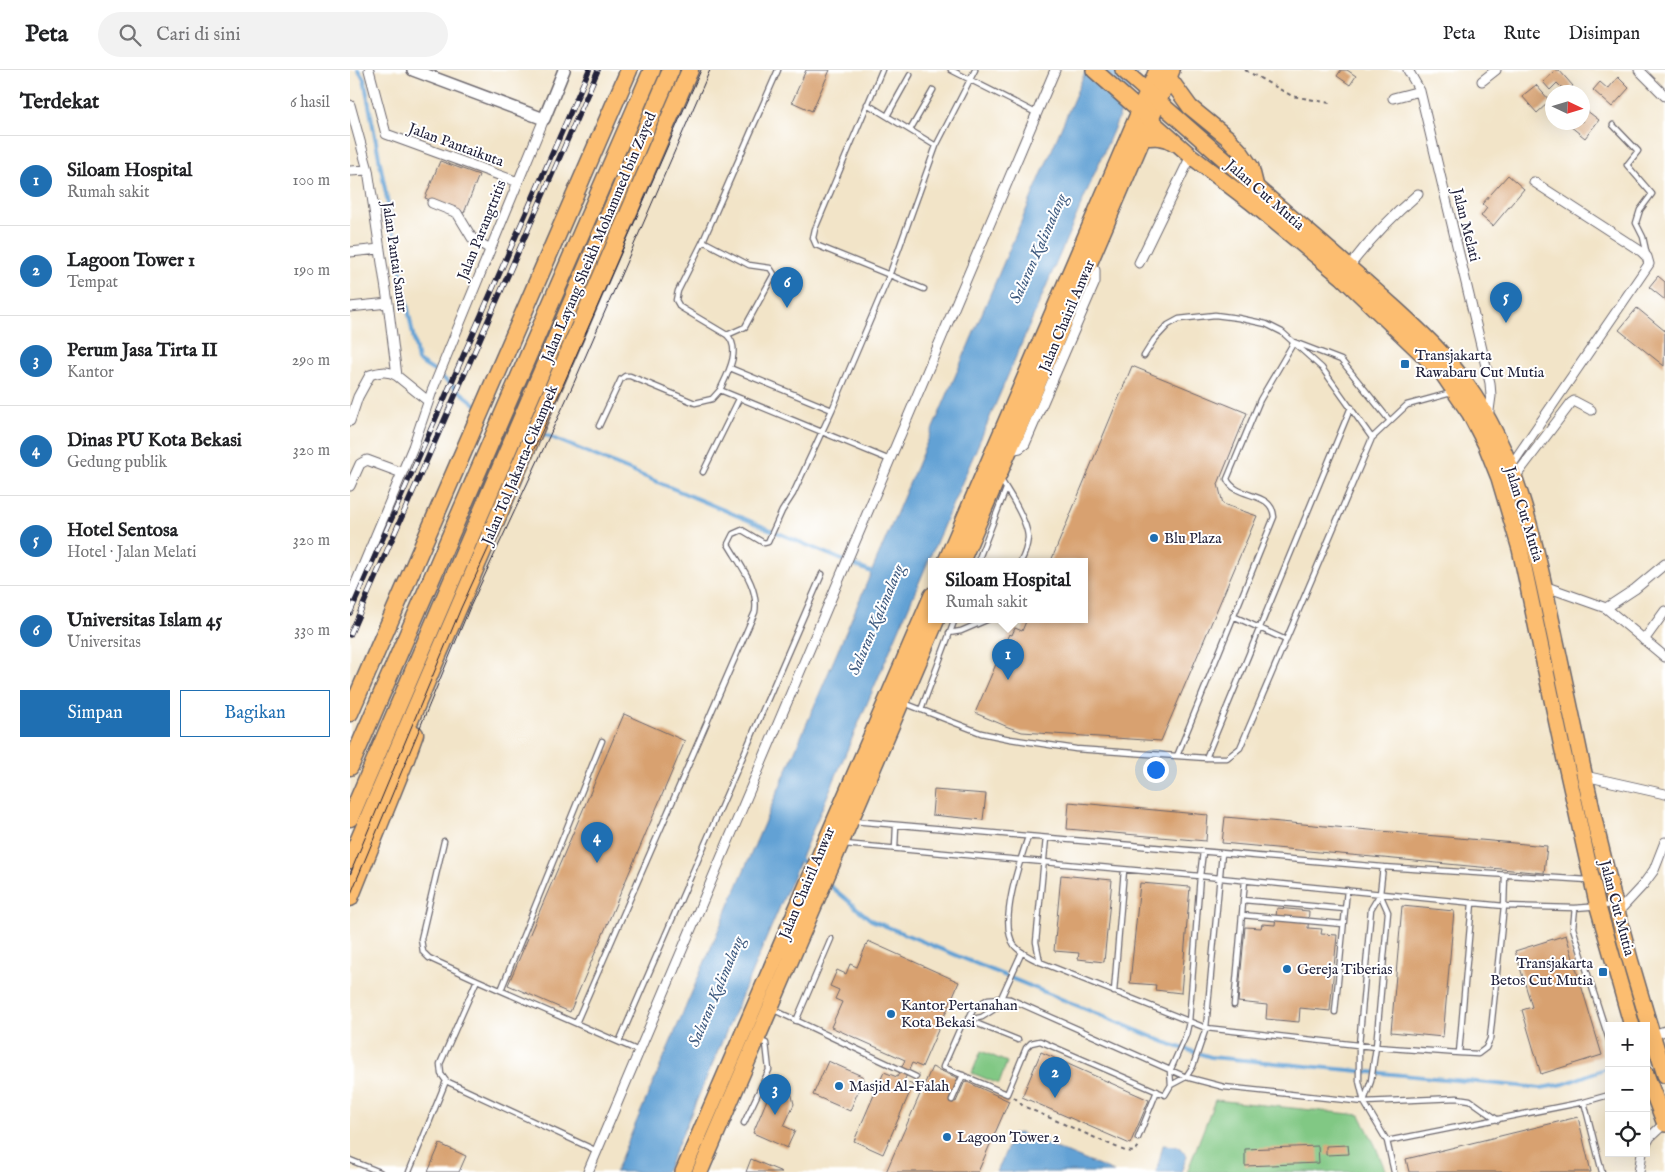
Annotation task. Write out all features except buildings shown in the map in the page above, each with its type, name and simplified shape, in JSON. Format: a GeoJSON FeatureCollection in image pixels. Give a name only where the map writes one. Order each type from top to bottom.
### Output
{"type":"FeatureCollection","features":[{"type":"Feature","properties":{"kind":"highway"},"geometry":{"type":"LineString","coordinates":[[350,713],[629,70]]}},
{"type":"Feature","properties":{"kind":"highway","name":"Jalan Layang Sheikh Mohammed bin Zayed"},"geometry":{"type":"LineString","coordinates":[[350,767],[652,70]]}},
{"type":"Feature","properties":{"kind":"highway","name":"Jalan Layang Sheikh Mohammed bin Zayed"},"geometry":{"type":"LineString","coordinates":[[350,818],[671,70]]}},
{"type":"Feature","properties":{"kind":"highway","name":"Jalan Tol Jakarta–Cikampek"},"geometry":{"type":"LineString","coordinates":[[350,860],[690,70]]}},
{"type":"Feature","properties":{"kind":"highway"},"geometry":{"type":"LineString","coordinates":[[350,898],[406,759],[415,733],[421,695]]}},
{"type":"Feature","properties":{"kind":"main road","name":"Jalan Cut Mutia"},"geometry":{"type":"LineString","coordinates":[[1094,70],[1191,156],[1346,272],[1425,336],[1465,382],[1488,418],[1513,472],[1540,563],[1584,776],[1617,908],[1659,1033],[1663,1066]]}},
{"type":"Feature","properties":{"kind":"main road","name":"Jalan Cut Mutia"},"geometry":{"type":"LineString","coordinates":[[1124,70],[1153,98],[1256,187],[1346,272],[1442,373],[1470,414],[1486,443],[1499,478],[1520,549],[1598,908],[1631,1022]]}},
{"type":"Feature","properties":{"kind":"main road","name":"Jalan Chairil Anwar"},"geometry":{"type":"LineString","coordinates":[[964,558],[1002,483],[1003,447],[1153,98],[1166,73]]}},
{"type":"Feature","properties":{"kind":"main road"},"geometry":{"type":"LineString","coordinates":[[1166,73],[1190,107],[1228,138],[1240,151],[1251,167],[1256,187]]}},
{"type":"Feature","properties":{"kind":"main road","name":"Jalan Chairil Anwar"},"geometry":{"type":"LineString","coordinates":[[948,558],[1003,447],[1089,266],[1143,138],[1146,115]]}},
{"type":"Feature","properties":{"kind":"main road"},"geometry":{"type":"LineString","coordinates":[[1143,138],[1161,137],[1170,140],[1191,156]]}},
{"type":"Feature","properties":{"kind":"main road","name":"Jalan Chairil Anwar"},"geometry":{"type":"LineString","coordinates":[[826,860],[841,844],[851,820],[928,606]]}},
{"type":"Feature","properties":{"kind":"main road","name":"Jalan Chairil Anwar"},"geometry":{"type":"LineString","coordinates":[[683,1172],[756,1003],[826,860],[895,699],[935,623]]}},
{"type":"Feature","properties":{"kind":"main road","name":"Jalan Chairil Anwar"},"geometry":{"type":"LineString","coordinates":[[700,1172],[770,1009],[807,902]]}},
{"type":"Feature","properties":{"kind":"main road"},"geometry":{"type":"LineString","coordinates":[[756,1003],[770,1009]]}},
{"type":"Feature","properties":{"kind":"main road"},"geometry":{"type":"LineString","coordinates":[[1650,1085],[1665,1123]]}},
{"type":"Feature","properties":{"kind":"street","name":"Jalan Pantaikuta"},"geometry":{"type":"LineString","coordinates":[[369,70],[386,134],[518,182]]}},
{"type":"Feature","properties":{"kind":"street"},"geometry":{"type":"LineString","coordinates":[[413,70],[544,119]]}},
{"type":"Feature","properties":{"kind":"street","name":"Jalan Parangtritis"},"geometry":{"type":"LineString","coordinates":[[351,593],[413,447],[445,358],[564,70]]}},
{"type":"Feature","properties":{"kind":"street"},"geometry":{"type":"LineString","coordinates":[[588,1172],[1055,70]]}},
{"type":"Feature","properties":{"kind":"street","name":"Jalan Melati"},"geometry":{"type":"LineString","coordinates":[[1408,70],[1420,91],[1490,383],[1491,396],[1488,418]]}},
{"type":"Feature","properties":{"kind":"street"},"geometry":{"type":"LineString","coordinates":[[1482,81],[1496,70]]}},
{"type":"Feature","properties":{"kind":"street"},"geometry":{"type":"LineString","coordinates":[[1639,70],[1665,96]]}},
{"type":"Feature","properties":{"kind":"street"},"geometry":{"type":"LineString","coordinates":[[1393,98],[1420,91]]}},
{"type":"Feature","properties":{"kind":"street","name":"Jalan Pantai Sanur"},"geometry":{"type":"LineString","coordinates":[[350,105],[368,170],[397,376]]}},
{"type":"Feature","properties":{"kind":"street"},"geometry":{"type":"LineString","coordinates":[[1139,263],[1191,156]]}},
{"type":"Feature","properties":{"kind":"street"},"geometry":{"type":"LineString","coordinates":[[350,171],[368,170]]}},
{"type":"Feature","properties":{"kind":"street"},"geometry":{"type":"LineString","coordinates":[[1513,472],[1649,264],[1647,257],[1534,182]]}},
{"type":"Feature","properties":{"kind":"street"},"geometry":{"type":"LineString","coordinates":[[1346,272],[1392,216],[1418,194]]}},
{"type":"Feature","properties":{"kind":"street"},"geometry":{"type":"LineString","coordinates":[[432,204],[456,212],[472,238],[490,249]]}},
{"type":"Feature","properties":{"kind":"street"},"geometry":{"type":"LineString","coordinates":[[350,252],[380,249]]}},
{"type":"Feature","properties":{"kind":"street"},"geometry":{"type":"LineString","coordinates":[[350,306],[388,303]]}},
{"type":"Feature","properties":{"kind":"street"},"geometry":{"type":"LineString","coordinates":[[350,420],[358,397],[370,375],[378,372],[387,372],[397,376],[428,401]]}},
{"type":"Feature","properties":{"kind":"street"},"geometry":{"type":"LineString","coordinates":[[1513,472],[1571,403],[1578,401],[1591,410]]}},
{"type":"Feature","properties":{"kind":"street"},"geometry":{"type":"LineString","coordinates":[[350,486],[360,464],[367,460],[402,473]]}},
{"type":"Feature","properties":{"kind":"street"},"geometry":{"type":"LineString","coordinates":[[1606,608],[1634,590],[1665,564]]}},
{"type":"Feature","properties":{"kind":"street"},"geometry":{"type":"LineString","coordinates":[[1544,586],[1606,608],[1665,657]]}},
{"type":"Feature","properties":{"kind":"street"},"geometry":{"type":"LineString","coordinates":[[1644,640],[1665,611]]}},
{"type":"Feature","properties":{"kind":"street"},"geometry":{"type":"LineString","coordinates":[[1584,776],[1600,778],[1665,794]]}},
{"type":"Feature","properties":{"kind":"street"},"geometry":{"type":"LineString","coordinates":[[1617,908],[1643,885],[1654,870],[1665,842]]}},
{"type":"Feature","properties":{"kind":"street"},"geometry":{"type":"LineString","coordinates":[[1650,1137],[1665,1123]]}},
{"type":"Feature","properties":{"kind":"street"},"geometry":{"type":"LineString","coordinates":[[1639,1172],[1641,1157]]}},
{"type":"Feature","properties":{"kind":"lane"},"geometry":{"type":"LineString","coordinates":[[598,426],[621,380],[625,376],[630,376],[695,403],[712,399],[720,390],[730,368],[732,340],[727,335],[680,307],[676,300],[678,291],[703,241],[778,70]]}},
{"type":"Feature","properties":{"kind":"lane"},"geometry":{"type":"LineString","coordinates":[[882,70],[815,229],[813,238],[816,245],[924,289]]}},
{"type":"Feature","properties":{"kind":"lane"},"geometry":{"type":"LineString","coordinates":[[951,70],[1036,113]]}},
{"type":"Feature","properties":{"kind":"lane"},"geometry":{"type":"LineString","coordinates":[[576,1023],[755,612],[754,590],[728,544],[733,534],[742,530],[764,542],[768,542],[793,494],[832,410],[889,276],[936,146],[975,70]]}},
{"type":"Feature","properties":{"kind":"lane"},"geometry":{"type":"LineString","coordinates":[[887,116],[910,75]]}},
{"type":"Feature","properties":{"kind":"lane"},"geometry":{"type":"LineString","coordinates":[[910,130],[933,90]]}},
{"type":"Feature","properties":{"kind":"lane"},"geometry":{"type":"LineString","coordinates":[[867,104],[936,146]]}},
{"type":"Feature","properties":{"kind":"lane"},"geometry":{"type":"LineString","coordinates":[[1613,126],[1638,151],[1628,165],[1652,194],[1640,210],[1636,223],[1644,237],[1647,257]]}},
{"type":"Feature","properties":{"kind":"lane"},"geometry":{"type":"LineString","coordinates":[[703,241],[749,265],[770,268],[774,274],[746,326],[727,335]]}},
{"type":"Feature","properties":{"kind":"lane"},"geometry":{"type":"LineString","coordinates":[[1144,356],[1154,340],[1168,325],[1179,319],[1215,316],[1238,318],[1266,324],[1282,332],[1322,368],[1372,438]]}},
{"type":"Feature","properties":{"kind":"lane"},"geometry":{"type":"LineString","coordinates":[[1294,342],[1340,360],[1390,421]]}},
{"type":"Feature","properties":{"kind":"lane"},"geometry":{"type":"LineString","coordinates":[[1177,756],[1274,517],[1272,507],[1267,501],[1237,489],[1229,484],[1227,480],[1260,400],[1294,342]]}},
{"type":"Feature","properties":{"kind":"lane"},"geometry":{"type":"LineString","coordinates":[[730,368],[832,410]]}},
{"type":"Feature","properties":{"kind":"lane"},"geometry":{"type":"LineString","coordinates":[[720,390],[890,460]]}},
{"type":"Feature","properties":{"kind":"lane"},"geometry":{"type":"LineString","coordinates":[[895,699],[981,733],[1010,739],[1076,749],[1227,758],[1240,748],[1372,438],[1407,405],[1455,392]]}},
{"type":"Feature","properties":{"kind":"lane"},"geometry":{"type":"LineString","coordinates":[[703,472],[739,399]]}},
{"type":"Feature","properties":{"kind":"lane"},"geometry":{"type":"LineString","coordinates":[[1206,758],[1351,407]]}},
{"type":"Feature","properties":{"kind":"lane"},"geometry":{"type":"LineString","coordinates":[[979,558],[1002,483]]}},
{"type":"Feature","properties":{"kind":"lane"},"geometry":{"type":"LineString","coordinates":[[1002,483],[1024,523],[1028,536],[1023,558]]}},
{"type":"Feature","properties":{"kind":"lane"},"geometry":{"type":"LineString","coordinates":[[619,1042],[822,574]]}},
{"type":"Feature","properties":{"kind":"lane"},"geometry":{"type":"LineString","coordinates":[[1233,616],[1286,640]]}},
{"type":"Feature","properties":{"kind":"lane"},"geometry":{"type":"LineString","coordinates":[[921,710],[954,623]]}},
{"type":"Feature","properties":{"kind":"lane"},"geometry":{"type":"LineString","coordinates":[[950,633],[981,623]]}},
{"type":"Feature","properties":{"kind":"lane"},"geometry":{"type":"LineString","coordinates":[[502,990],[602,741]]}},
{"type":"Feature","properties":{"kind":"lane"},"geometry":{"type":"LineString","coordinates":[[851,820],[896,826],[1382,867],[1610,881]]}},
{"type":"Feature","properties":{"kind":"lane"},"geometry":{"type":"LineString","coordinates":[[895,848],[896,826]]}},
{"type":"Feature","properties":{"kind":"lane"},"geometry":{"type":"LineString","coordinates":[[1028,837],[1013,888],[1009,927],[1012,942],[1022,952],[1040,962],[1206,1028],[1376,1047],[1478,1054],[1486,1048],[1490,1039],[1504,906],[1505,876]]}},
{"type":"Feature","properties":{"kind":"lane"},"geometry":{"type":"LineString","coordinates":[[1040,962],[1036,942],[1046,838]]}},
{"type":"Feature","properties":{"kind":"lane"},"geometry":{"type":"LineString","coordinates":[[444,841],[422,929],[421,946],[424,955],[640,1051]]}},
{"type":"Feature","properties":{"kind":"lane"},"geometry":{"type":"LineString","coordinates":[[841,844],[1245,880],[1504,906],[1617,908]]}},
{"type":"Feature","properties":{"kind":"lane"},"geometry":{"type":"LineString","coordinates":[[1171,1085],[1170,1070],[1186,1035],[1189,1022],[1200,876],[1204,852]]}},
{"type":"Feature","properties":{"kind":"lane"},"geometry":{"type":"LineString","coordinates":[[1222,853],[1206,1028],[1193,1066],[1186,1077],[1171,1085],[1165,1095],[1040,1041],[1031,1043],[1026,1048],[1008,1094],[943,1067],[961,1026],[968,1020],[974,1008],[988,999],[1001,998],[1010,999],[1186,1077],[1224,1087],[1364,1102],[1457,1098],[1470,1100],[1498,1120]]}},
{"type":"Feature","properties":{"kind":"lane"},"geometry":{"type":"LineString","coordinates":[[1382,867],[1380,894],[1371,909],[1359,1045],[1359,1080],[1364,1102],[1387,1141],[1394,1172]]}},
{"type":"Feature","properties":{"kind":"lane"},"geometry":{"type":"LineString","coordinates":[[1114,992],[1124,870]]}},
{"type":"Feature","properties":{"kind":"lane"},"geometry":{"type":"LineString","coordinates":[[1234,1005],[1245,880]]}},
{"type":"Feature","properties":{"kind":"lane"},"geometry":{"type":"LineString","coordinates":[[1335,1012],[1347,890]]}},
{"type":"Feature","properties":{"kind":"lane"},"geometry":{"type":"LineString","coordinates":[[1364,1102],[1371,1081],[1376,1047],[1388,912],[1380,894]]}},
{"type":"Feature","properties":{"kind":"lane"},"geometry":{"type":"LineString","coordinates":[[1243,900],[1345,909]]}},
{"type":"Feature","properties":{"kind":"lane"},"geometry":{"type":"LineString","coordinates":[[1459,1053],[1472,903]]}},
{"type":"Feature","properties":{"kind":"lane"},"geometry":{"type":"LineString","coordinates":[[1575,908],[1573,928],[1605,1028]]}},
{"type":"Feature","properties":{"kind":"lane"},"geometry":{"type":"LineString","coordinates":[[1242,915],[1343,924]]}},
{"type":"Feature","properties":{"kind":"lane"},"geometry":{"type":"LineString","coordinates":[[796,1022],[831,939]]}},
{"type":"Feature","properties":{"kind":"lane"},"geometry":{"type":"LineString","coordinates":[[1001,998],[1022,952]]}},
{"type":"Feature","properties":{"kind":"lane"},"geometry":{"type":"LineString","coordinates":[[477,980],[440,1064],[441,1074],[446,1081],[597,1151]]}},
{"type":"Feature","properties":{"kind":"lane"},"geometry":{"type":"LineString","coordinates":[[968,1020],[982,1017],[1010,999]]}},
{"type":"Feature","properties":{"kind":"lane"},"geometry":{"type":"LineString","coordinates":[[770,1009],[916,1077]]}},
{"type":"Feature","properties":{"kind":"lane"},"geometry":{"type":"LineString","coordinates":[[968,1020],[1018,1040]]}},
{"type":"Feature","properties":{"kind":"lane"},"geometry":{"type":"LineString","coordinates":[[744,1123],[769,1070],[766,1043],[757,1040]]}},
{"type":"Feature","properties":{"kind":"lane"},"geometry":{"type":"LineString","coordinates":[[952,1100],[963,1076]]}},
{"type":"Feature","properties":{"kind":"lane"},"geometry":{"type":"LineString","coordinates":[[409,1172],[446,1081]]}},
{"type":"Feature","properties":{"kind":"lane"},"geometry":{"type":"LineString","coordinates":[[1140,1140],[1157,1091]]}},
{"type":"Feature","properties":{"kind":"lane"},"geometry":{"type":"LineString","coordinates":[[1387,1141],[1605,1097]]}},
{"type":"Feature","properties":{"kind":"lane"},"geometry":{"type":"LineString","coordinates":[[1584,1102],[1602,1172]]}},
{"type":"Feature","properties":{"kind":"lane"},"geometry":{"type":"LineString","coordinates":[[350,1160],[380,1172]]}},
{"type":"Feature","properties":{"kind":"path"},"geometry":{"type":"LineString","coordinates":[[1245,70],[1292,96],[1330,103]]}},
{"type":"Feature","properties":{"kind":"path"},"geometry":{"type":"LineString","coordinates":[[1017,1099],[1023,1106],[1125,1151],[1136,1151],[1140,1140]]}},
{"type":"Feature","properties":{"kind":"green space"},"geometry":{"type":"Polygon","coordinates":[[[981,1051],[1007,1062],[999,1084],[972,1073],[981,1051]]]}},
{"type":"Feature","properties":{"kind":"green space"},"geometry":{"type":"Polygon","coordinates":[[[1215,1100],[1360,1115],[1386,1172],[1187,1172],[1215,1100]]]}},
{"type":"Feature","properties":{"kind":"water","name":"Saluran Kalimalang"},"geometry":{"type":"Polygon","coordinates":[[[1086,70],[1139,70],[666,1172],[615,1172],[1086,70]]]}},
{"type":"Feature","properties":{"kind":"water"},"geometry":{"type":"Polygon","coordinates":[[[1019,1133],[1114,1172],[997,1172],[1013,1134],[1019,1133]]]}},
{"type":"Feature","properties":{"kind":"water"},"geometry":{"type":"Polygon","coordinates":[[[1163,1145],[1178,1146],[1187,1156],[1181,1172],[1155,1172],[1163,1145]]]}},
{"type":"Feature","properties":{"kind":"waterway"},"geometry":{"type":"LineString","coordinates":[[358,70],[364,79],[418,361],[434,371],[478,406]]}},
{"type":"Feature","properties":{"kind":"waterway"},"geometry":{"type":"LineString","coordinates":[[539,432],[873,573]]}},
{"type":"Feature","properties":{"kind":"waterway"},"geometry":{"type":"LineString","coordinates":[[798,858],[809,868]]}},
{"type":"Feature","properties":{"kind":"waterway"},"geometry":{"type":"LineString","coordinates":[[828,884],[871,920],[1172,1045],[1211,1057],[1541,1088],[1564,1084],[1605,1069]]}},
{"type":"Feature","properties":{"kind":"waterway"},"geometry":{"type":"LineString","coordinates":[[1650,1050],[1654,1049]]}},
{"type":"Feature","properties":{"kind":"tram line"},"geometry":{"type":"LineString","coordinates":[[350,874],[461,608],[564,383],[701,70]]}},
{"type":"Feature","properties":{"kind":"tram line"},"geometry":{"type":"LineString","coordinates":[[350,896],[470,607],[573,385],[710,70]]}},
{"type":"Feature","properties":{"kind":"railway"},"geometry":{"type":"LineString","coordinates":[[350,613],[589,70]]}},
{"type":"Feature","properties":{"kind":"railway"},"geometry":{"type":"LineString","coordinates":[[350,635],[598,70]]}},
{"type":"Feature","properties":{"kind":"place","name":"Universitas Islam 45"},"geometry":{"type":"Point","coordinates":[787,308]}},
{"type":"Feature","properties":{"kind":"place","name":"Hotel Sentosa"},"geometry":{"type":"Point","coordinates":[1506,323]}},
{"type":"Feature","properties":{"kind":"place","name":"Transjakarta Rawabaru Cut Mutia"},"geometry":{"type":"Point","coordinates":[1405,364]}},
{"type":"Feature","properties":{"kind":"place","name":"Blu Plaza"},"geometry":{"type":"Point","coordinates":[1154,538]}},
{"type":"Feature","properties":{"kind":"place","name":"Siloam Hospital"},"geometry":{"type":"Point","coordinates":[1008,680]}},
{"type":"Feature","properties":{"kind":"place","name":"Dinas PU Kota Bekasi"},"geometry":{"type":"Point","coordinates":[597,863]}},
{"type":"Feature","properties":{"kind":"place","name":"Gereja Tiberias"},"geometry":{"type":"Point","coordinates":[1287,969]}},
{"type":"Feature","properties":{"kind":"place","name":"Transjakarta Betos Cut Mutia"},"geometry":{"type":"Point","coordinates":[1603,972]}},
{"type":"Feature","properties":{"kind":"place","name":"Kantor Pertanahan Kota Bekasi"},"geometry":{"type":"Point","coordinates":[891,1014]}},
{"type":"Feature","properties":{"kind":"place","name":"Masjid Al-Falah"},"geometry":{"type":"Point","coordinates":[839,1086]}},
{"type":"Feature","properties":{"kind":"place","name":"Lagoon Tower 1"},"geometry":{"type":"Point","coordinates":[1055,1098]}},
{"type":"Feature","properties":{"kind":"place","name":"Perum Jasa Tirta II"},"geometry":{"type":"Point","coordinates":[775,1115]}},
{"type":"Feature","properties":{"kind":"place","name":"Lagoon Tower 2"},"geometry":{"type":"Point","coordinates":[947,1137]}}]}
